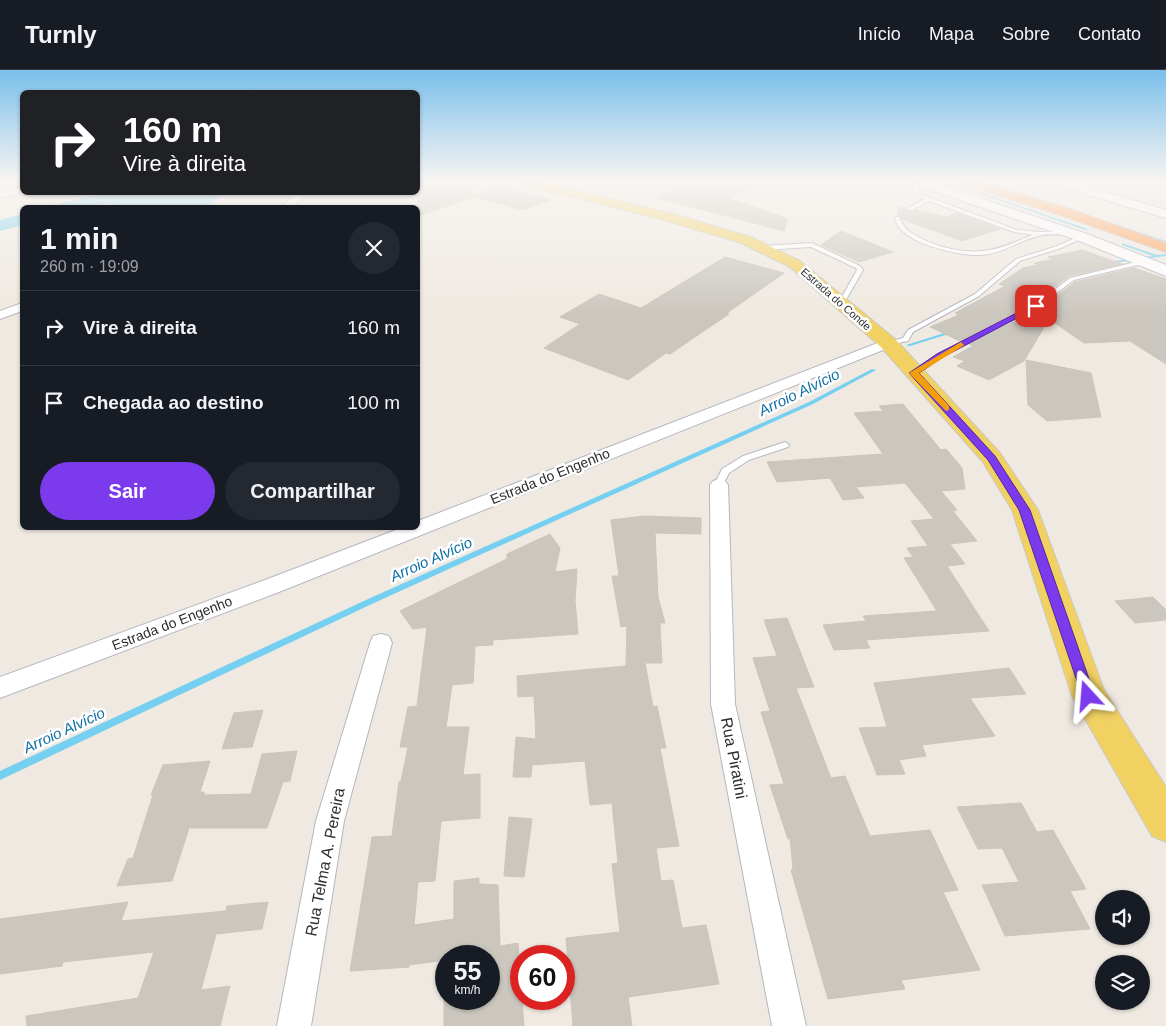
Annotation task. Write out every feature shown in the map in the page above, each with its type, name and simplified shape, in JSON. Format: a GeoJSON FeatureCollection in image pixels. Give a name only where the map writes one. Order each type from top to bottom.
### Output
{"type":"FeatureCollection","features":[{"type":"Feature","properties":{"kind":"highway"},"geometry":{"type":"LineString","coordinates":[[1109,226],[1165,243]]}},
{"type":"Feature","properties":{"kind":"highway"},"geometry":{"type":"LineString","coordinates":[[1119,226],[1165,243]]}},
{"type":"Feature","properties":{"kind":"highway"},"geometry":{"type":"LineString","coordinates":[[1076,235],[1165,243]]}},
{"type":"Feature","properties":{"kind":"main road","name":"Estrada do Conde"},"geometry":{"type":"LineString","coordinates":[[698,226],[746,240],[795,264],[815,279],[840,304],[888,343],[992,458],[1024,510],[1088,696],[1166,822]]}},
{"type":"Feature","properties":{"kind":"main road"},"geometry":{"type":"LineString","coordinates":[[1048,226],[1166,271]]}},
{"type":"Feature","properties":{"kind":"street"},"geometry":{"type":"LineString","coordinates":[[0,315],[20,309]]}},
{"type":"Feature","properties":{"kind":"street","name":"Estrada do Engenho"},"geometry":{"type":"LineString","coordinates":[[420,528],[888,343]]}},
{"type":"Feature","properties":{"kind":"street","name":"Rua Piratini"},"geometry":{"type":"LineString","coordinates":[[719,485],[724,704],[789,1026]]}},
{"type":"Feature","properties":{"kind":"street","name":"Estrada do Engenho"},"geometry":{"type":"LineString","coordinates":[[0,688],[272,586],[414,530]]}},
{"type":"Feature","properties":{"kind":"street","name":"Rua Telma A. Pereira"},"geometry":{"type":"LineString","coordinates":[[294,1026],[330,821],[380,643]]}},
{"type":"Feature","properties":{"kind":"lane"},"geometry":{"type":"LineString","coordinates":[[898,226],[904,232],[914,238],[967,252],[982,253],[1040,234]]}},
{"type":"Feature","properties":{"kind":"lane"},"geometry":{"type":"LineString","coordinates":[[1001,226],[1016,231],[1076,235]]}},
{"type":"Feature","properties":{"kind":"lane","name":"Estrada do Engenho"},"geometry":{"type":"LineString","coordinates":[[888,343],[906,340],[910,331],[976,295],[1018,260],[1059,247],[1076,235]]}},
{"type":"Feature","properties":{"kind":"lane"},"geometry":{"type":"LineString","coordinates":[[763,248],[812,245],[858,267],[860,270],[858,276],[840,304]]}},
{"type":"Feature","properties":{"kind":"lane"},"geometry":{"type":"LineString","coordinates":[[910,369],[1036,306],[1072,279],[1143,262]]}},
{"type":"Feature","properties":{"kind":"lane"},"geometry":{"type":"LineString","coordinates":[[719,485],[725,471],[739,462],[785,445]]}},
{"type":"Feature","properties":{"kind":"water"},"geometry":{"type":"Polygon","coordinates":[[[0,226],[20,226],[0,231],[0,226]]]}},
{"type":"Feature","properties":{"kind":"building"},"geometry":{"type":"Polygon","coordinates":[[[763,226],[786,226],[784,231],[763,226]]]}},
{"type":"Feature","properties":{"kind":"building"},"geometry":{"type":"Polygon","coordinates":[[[920,226],[991,226],[1000,229],[962,241],[920,226]]]}},
{"type":"Feature","properties":{"kind":"building"},"geometry":{"type":"Polygon","coordinates":[[[841,231],[893,252],[859,262],[821,245],[841,231]]]}},
{"type":"Feature","properties":{"kind":"building"},"geometry":{"type":"Polygon","coordinates":[[[1082,250],[1122,264],[1069,276],[1033,303],[960,341],[930,327],[959,315],[955,313],[1005,286],[999,284],[1023,268],[1038,265],[1034,263],[1054,259],[1048,257],[1082,250]]]}},
{"type":"Feature","properties":{"kind":"building"},"geometry":{"type":"Polygon","coordinates":[[[725,257],[784,273],[727,313],[729,314],[670,354],[666,353],[628,380],[544,348],[580,324],[560,317],[599,294],[641,308],[725,257]]]}},
{"type":"Feature","properties":{"kind":"building"},"geometry":{"type":"Polygon","coordinates":[[[1134,268],[1166,279],[1166,364],[1130,341],[1084,343],[1049,319],[1024,361],[989,380],[957,366],[965,361],[953,357],[973,346],[969,344],[1039,309],[1075,282],[1134,268]]]}},
{"type":"Feature","properties":{"kind":"building"},"geometry":{"type":"Polygon","coordinates":[[[1026,360],[1091,373],[1101,417],[1047,421],[1028,405],[1026,360]]]}},
{"type":"Feature","properties":{"kind":"building"},"geometry":{"type":"Polygon","coordinates":[[[903,404],[941,450],[946,449],[962,468],[965,489],[941,491],[957,510],[953,511],[977,541],[950,544],[965,564],[947,566],[989,631],[866,640],[870,648],[834,650],[823,625],[866,621],[863,616],[937,611],[904,558],[913,557],[907,548],[928,546],[911,521],[934,519],[905,483],[856,487],[864,498],[843,500],[830,478],[777,482],[767,462],[883,454],[854,413],[883,411],[879,406],[903,404]]]}},
{"type":"Feature","properties":{"kind":"building"},"geometry":{"type":"Polygon","coordinates":[[[644,516],[701,518],[701,534],[655,533],[658,597],[665,623],[660,623],[662,663],[645,663],[653,707],[657,706],[666,748],[660,748],[679,846],[656,848],[661,881],[673,880],[682,928],[706,925],[719,984],[628,997],[632,1026],[573,1026],[572,1010],[575,1010],[575,945],[567,945],[566,938],[620,932],[612,864],[618,863],[612,803],[590,805],[585,761],[532,765],[531,777],[513,777],[516,737],[536,739],[534,696],[518,697],[517,676],[626,666],[627,626],[621,627],[612,576],[619,576],[611,520],[644,516]]]}},
{"type":"Feature","properties":{"kind":"building"},"geometry":{"type":"Polygon","coordinates":[[[550,534],[560,548],[555,572],[577,569],[575,601],[578,634],[493,640],[493,645],[475,646],[473,683],[452,685],[446,727],[469,727],[463,775],[480,774],[480,818],[441,821],[435,881],[418,882],[414,925],[454,919],[454,881],[479,878],[479,884],[498,885],[500,945],[435,945],[435,961],[409,965],[409,967],[350,971],[372,837],[392,836],[399,782],[401,781],[408,747],[400,747],[408,707],[417,706],[427,627],[413,629],[400,611],[507,559],[507,554],[550,534]]]}},
{"type":"Feature","properties":{"kind":"building"},"geometry":{"type":"Polygon","coordinates":[[[1153,597],[1166,610],[1166,620],[1135,623],[1115,601],[1153,597]]]}},
{"type":"Feature","properties":{"kind":"building"},"geometry":{"type":"Polygon","coordinates":[[[787,618],[814,687],[796,688],[831,778],[845,776],[870,836],[930,830],[958,890],[943,892],[980,970],[901,980],[905,989],[828,999],[791,870],[793,869],[790,838],[788,839],[770,785],[784,784],[761,712],[770,711],[753,658],[777,656],[764,620],[787,618]]]}},
{"type":"Feature","properties":{"kind":"building"},"geometry":{"type":"Polygon","coordinates":[[[1009,668],[1026,694],[970,698],[995,736],[922,745],[926,756],[899,760],[905,774],[877,775],[859,728],[887,727],[874,683],[1009,668]]]}},
{"type":"Feature","properties":{"kind":"building"},"geometry":{"type":"Polygon","coordinates":[[[263,710],[252,747],[222,749],[234,713],[263,710]]]}},
{"type":"Feature","properties":{"kind":"building"},"geometry":{"type":"Polygon","coordinates":[[[297,751],[290,781],[283,782],[267,828],[189,828],[172,881],[117,886],[128,859],[133,858],[153,795],[151,795],[163,765],[210,761],[200,792],[204,792],[204,795],[251,794],[262,754],[297,751]]]}},
{"type":"Feature","properties":{"kind":"building"},"geometry":{"type":"Polygon","coordinates":[[[1021,803],[1037,832],[1053,830],[1086,889],[1070,891],[1090,929],[1005,936],[982,885],[1019,882],[1002,848],[978,849],[957,807],[1021,803]]]}},
{"type":"Feature","properties":{"kind":"building"},"geometry":{"type":"Polygon","coordinates":[[[509,817],[532,819],[524,877],[504,876],[509,817]]]}},
{"type":"Feature","properties":{"kind":"building"},"geometry":{"type":"Polygon","coordinates":[[[128,902],[121,921],[226,911],[227,906],[268,902],[262,929],[216,934],[201,990],[230,986],[220,1026],[27,1026],[26,1016],[138,998],[154,952],[63,962],[62,966],[0,974],[0,919],[128,902]]]}},
{"type":"Feature","properties":{"kind":"building"},"geometry":{"type":"Polygon","coordinates":[[[518,943],[518,945],[510,945],[510,1010],[523,1010],[524,1026],[444,1026],[444,1010],[500,1010],[500,946],[518,943]]]}},
{"type":"Feature","properties":{"kind":"waterway"},"geometry":{"type":"LineString","coordinates":[[1076,226],[1086,229]]}},
{"type":"Feature","properties":{"kind":"waterway"},"geometry":{"type":"LineString","coordinates":[[1116,226],[1166,242]]}},
{"type":"Feature","properties":{"kind":"waterway"},"geometry":{"type":"LineString","coordinates":[[1123,244],[1155,255]]}},
{"type":"Feature","properties":{"kind":"waterway","name":"Arroio Alvício"},"geometry":{"type":"LineString","coordinates":[[1107,263],[1166,255]]}},
{"type":"Feature","properties":{"kind":"waterway","name":"Arroio Alvício"},"geometry":{"type":"LineString","coordinates":[[908,345],[953,332]]}},
{"type":"Feature","properties":{"kind":"waterway","name":"Arroio Alvício"},"geometry":{"type":"LineString","coordinates":[[0,776],[371,601],[811,403],[874,370]]}},
{"type":"Feature","properties":{"kind":"slow traffic"},"geometry":{"type":"LineString","coordinates":[[946,408],[914,373],[940,355],[961,345]]}},
{"type":"Feature","properties":{"kind":"route"},"geometry":{"type":"LineString","coordinates":[[1036,306],[940,355],[914,373],[992,458],[1024,510],[1088,696]]}}]}
